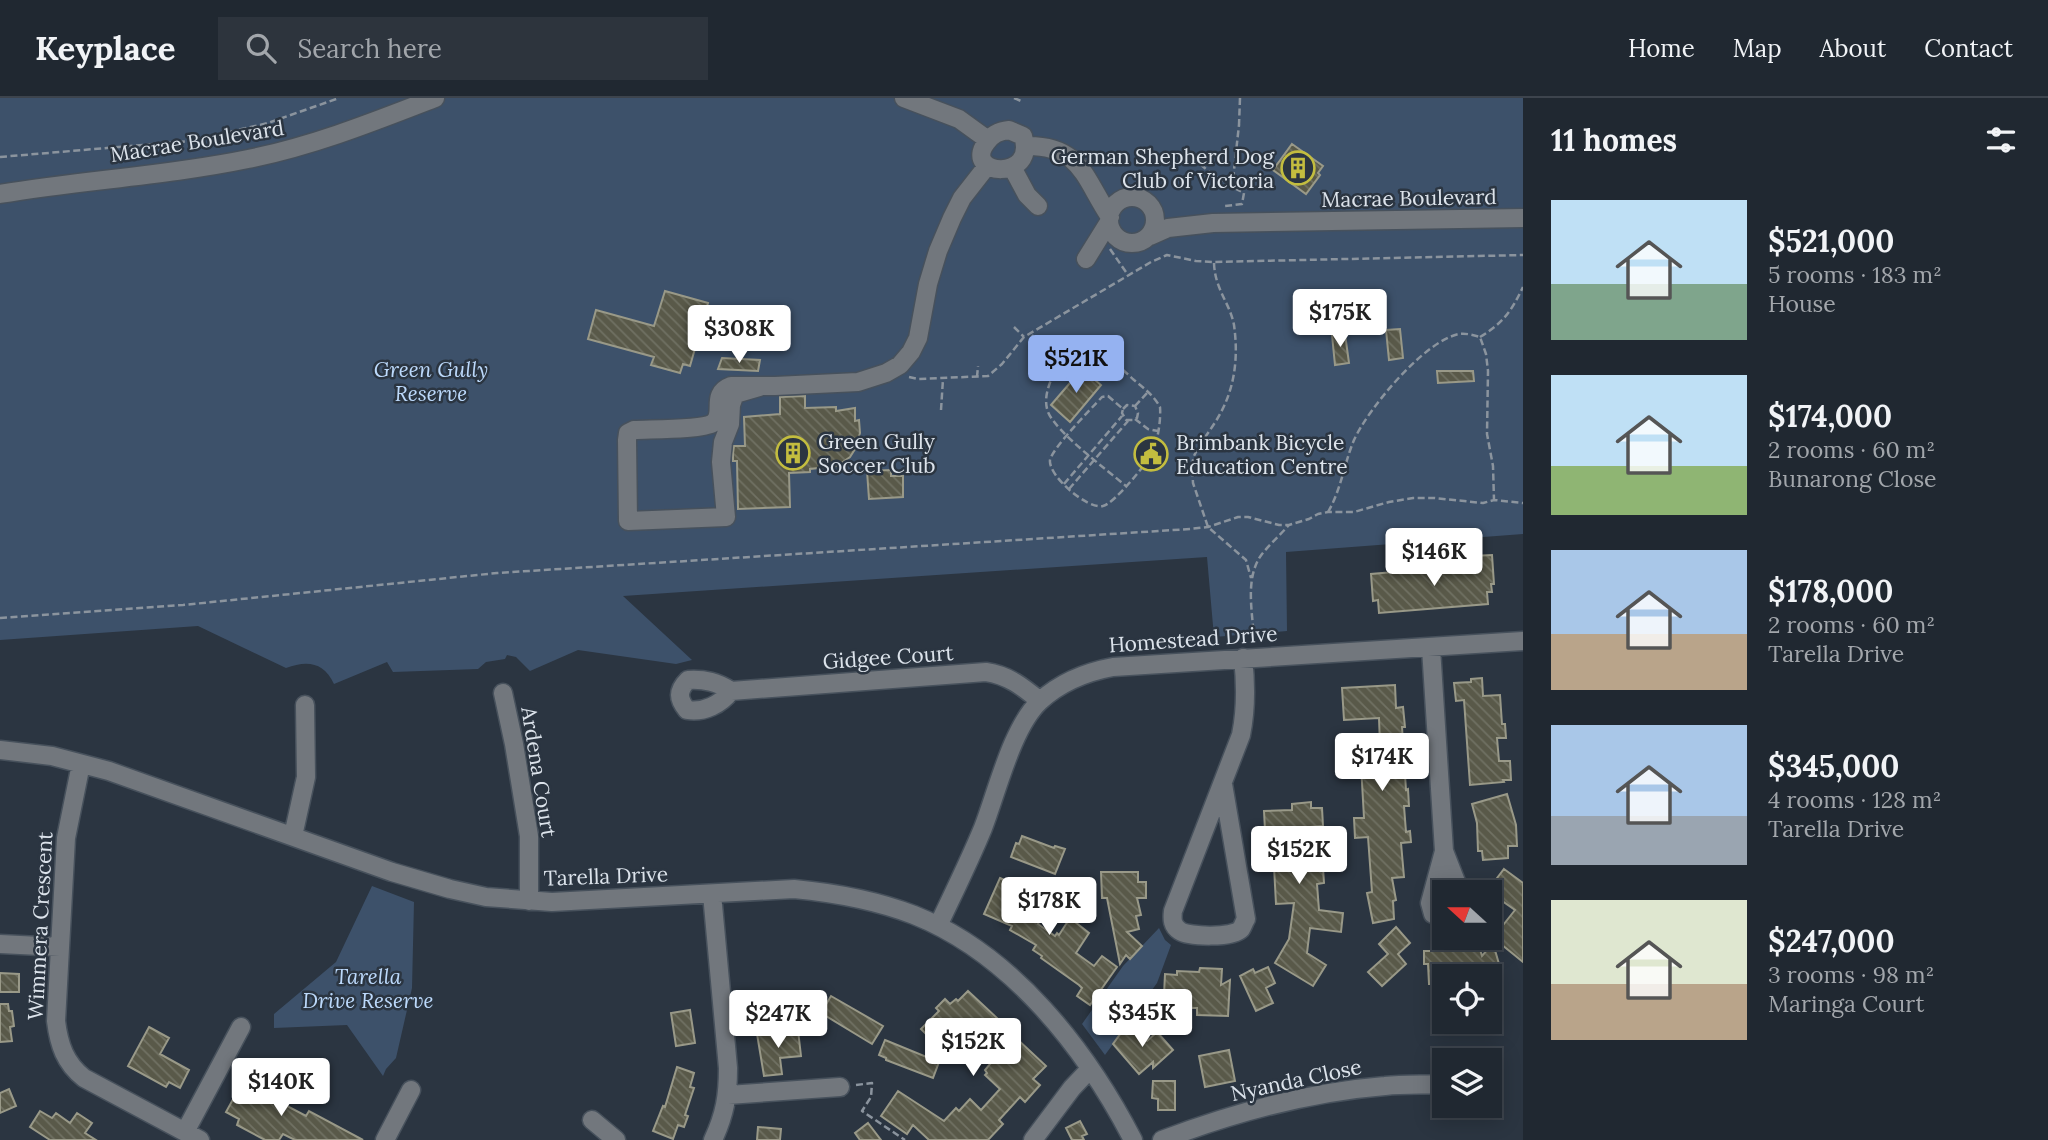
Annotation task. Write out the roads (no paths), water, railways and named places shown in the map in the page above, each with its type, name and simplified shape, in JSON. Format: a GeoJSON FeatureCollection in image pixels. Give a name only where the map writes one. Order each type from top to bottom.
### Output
{"type":"FeatureCollection","features":[{"type":"Feature","properties":{"kind":"street","name":"Macrae Boulevard"},"geometry":{"type":"LineString","coordinates":[[0,194],[270,155],[330,138],[435,98]]}},
{"type":"Feature","properties":{"kind":"street"},"geometry":{"type":"LineString","coordinates":[[904,98],[959,119],[988,140]]}},
{"type":"Feature","properties":{"kind":"street"},"geometry":{"type":"LineString","coordinates":[[1009,130],[1023,136],[1026,146],[1023,158],[1012,167],[996,171],[987,166],[982,155],[988,140],[997,133],[1009,130]]}},
{"type":"Feature","properties":{"kind":"street"},"geometry":{"type":"LineString","coordinates":[[1026,146],[1045,146],[1067,154],[1093,187],[1096,197],[1110,220],[1117,238],[1128,243],[1140,242],[1150,236],[1156,222],[1152,208],[1140,198],[1124,199],[1115,206],[1110,220],[1086,259]]}},
{"type":"Feature","properties":{"kind":"street"},"geometry":{"type":"LineString","coordinates":[[760,387],[735,394],[731,405],[730,424],[723,442],[722,462],[726,517],[628,521],[628,433],[634,430],[708,425],[716,420],[718,398],[724,388],[738,385],[760,387],[858,382],[887,373],[900,365],[918,338],[928,285],[952,218],[962,198],[987,166]]}},
{"type":"Feature","properties":{"kind":"street"},"geometry":{"type":"LineString","coordinates":[[1012,167],[1027,195],[1038,206]]}},
{"type":"Feature","properties":{"kind":"street"},"geometry":{"type":"LineString","coordinates":[[1093,187],[1124,199]]}},
{"type":"Feature","properties":{"kind":"street","name":"Macrae Boulevard"},"geometry":{"type":"LineString","coordinates":[[1152,208],[1184,220],[1213,223],[1523,218]]}},
{"type":"Feature","properties":{"kind":"street","name":"Macrae Boulevard"},"geometry":{"type":"LineString","coordinates":[[1150,236],[1168,228],[1213,223]]}},
{"type":"Feature","properties":{"kind":"street","name":"Homestead Drive"},"geometry":{"type":"LineString","coordinates":[[938,926],[982,829],[1020,729],[1040,701],[1057,687],[1075,678],[1098,670],[1523,641]]}},
{"type":"Feature","properties":{"kind":"street"},"geometry":{"type":"LineString","coordinates":[[1430,648],[1444,851],[1456,880]]}},
{"type":"Feature","properties":{"kind":"street"},"geometry":{"type":"LineString","coordinates":[[1223,785],[1246,919],[1240,930],[1232,935],[1190,935],[1178,930],[1172,921],[1173,911],[1238,743],[1244,719],[1245,678],[1249,658]]}},
{"type":"Feature","properties":{"kind":"street","name":"Gidgee Court"},"geometry":{"type":"LineString","coordinates":[[731,691],[986,672],[1011,680],[1040,701]]}},
{"type":"Feature","properties":{"kind":"street","name":"Ardena Court"},"geometry":{"type":"LineString","coordinates":[[503,692],[529,836],[529,901]]}},
{"type":"Feature","properties":{"kind":"street"},"geometry":{"type":"LineString","coordinates":[[293,836],[306,776],[305,705]]}},
{"type":"Feature","properties":{"kind":"street","name":"Tarella Drive"},"geometry":{"type":"LineString","coordinates":[[0,750],[52,756],[81,764],[178,794],[393,872],[450,890],[486,897],[579,902],[794,890],[830,893],[883,905],[938,926],[967,943],[1013,979],[1055,1023],[1090,1069],[1117,1109],[1133,1140]]}},
{"type":"Feature","properties":{"kind":"street","name":"Wimmera Crescent"},"geometry":{"type":"LineString","coordinates":[[81,764],[66,838],[56,1021],[61,1048],[74,1070],[97,1087],[192,1136]]}},
{"type":"Feature","properties":{"kind":"street"},"geometry":{"type":"LineString","coordinates":[[1436,880],[1444,851]]}},
{"type":"Feature","properties":{"kind":"street"},"geometry":{"type":"LineString","coordinates":[[712,894],[728,1068],[728,1095],[724,1116],[713,1140]]}},
{"type":"Feature","properties":{"kind":"street"},"geometry":{"type":"LineString","coordinates":[[0,944],[60,947]]}},
{"type":"Feature","properties":{"kind":"street"},"geometry":{"type":"LineString","coordinates":[[192,1136],[241,1027]]}},
{"type":"Feature","properties":{"kind":"street"},"geometry":{"type":"LineString","coordinates":[[1032,1140],[1090,1069]]}},
{"type":"Feature","properties":{"kind":"street","name":"Nyanda Close"},"geometry":{"type":"LineString","coordinates":[[1162,1140],[1204,1124],[1319,1095],[1385,1086],[1432,1084]]}},
{"type":"Feature","properties":{"kind":"street"},"geometry":{"type":"LineString","coordinates":[[728,1095],[840,1087]]}},
{"type":"Feature","properties":{"kind":"street"},"geometry":{"type":"LineString","coordinates":[[385,1140],[411,1090]]}},
{"type":"Feature","properties":{"kind":"street"},"geometry":{"type":"LineString","coordinates":[[592,1120],[616,1140]]}},
{"type":"Feature","properties":{"kind":"place","name":"German Shepherd Dog Club of Victoria"},"geometry":{"type":"Point","coordinates":[1298,168]}},
{"type":"Feature","properties":{"kind":"place","name":"Green Gully Soccer Club"},"geometry":{"type":"Point","coordinates":[793,453]}},
{"type":"Feature","properties":{"kind":"place","name":"Brimbank Bicycle Education Centre"},"geometry":{"type":"Point","coordinates":[1151,454]}},
{"type":"Feature","properties":{"kind":"park label","name":"Green Gully Reserve"},"geometry":{"type":"Point","coordinates":[431,381]}},
{"type":"Feature","properties":{"kind":"park label","name":"Tarella Drive Reserve"},"geometry":{"type":"Point","coordinates":[368,988]}}]}
